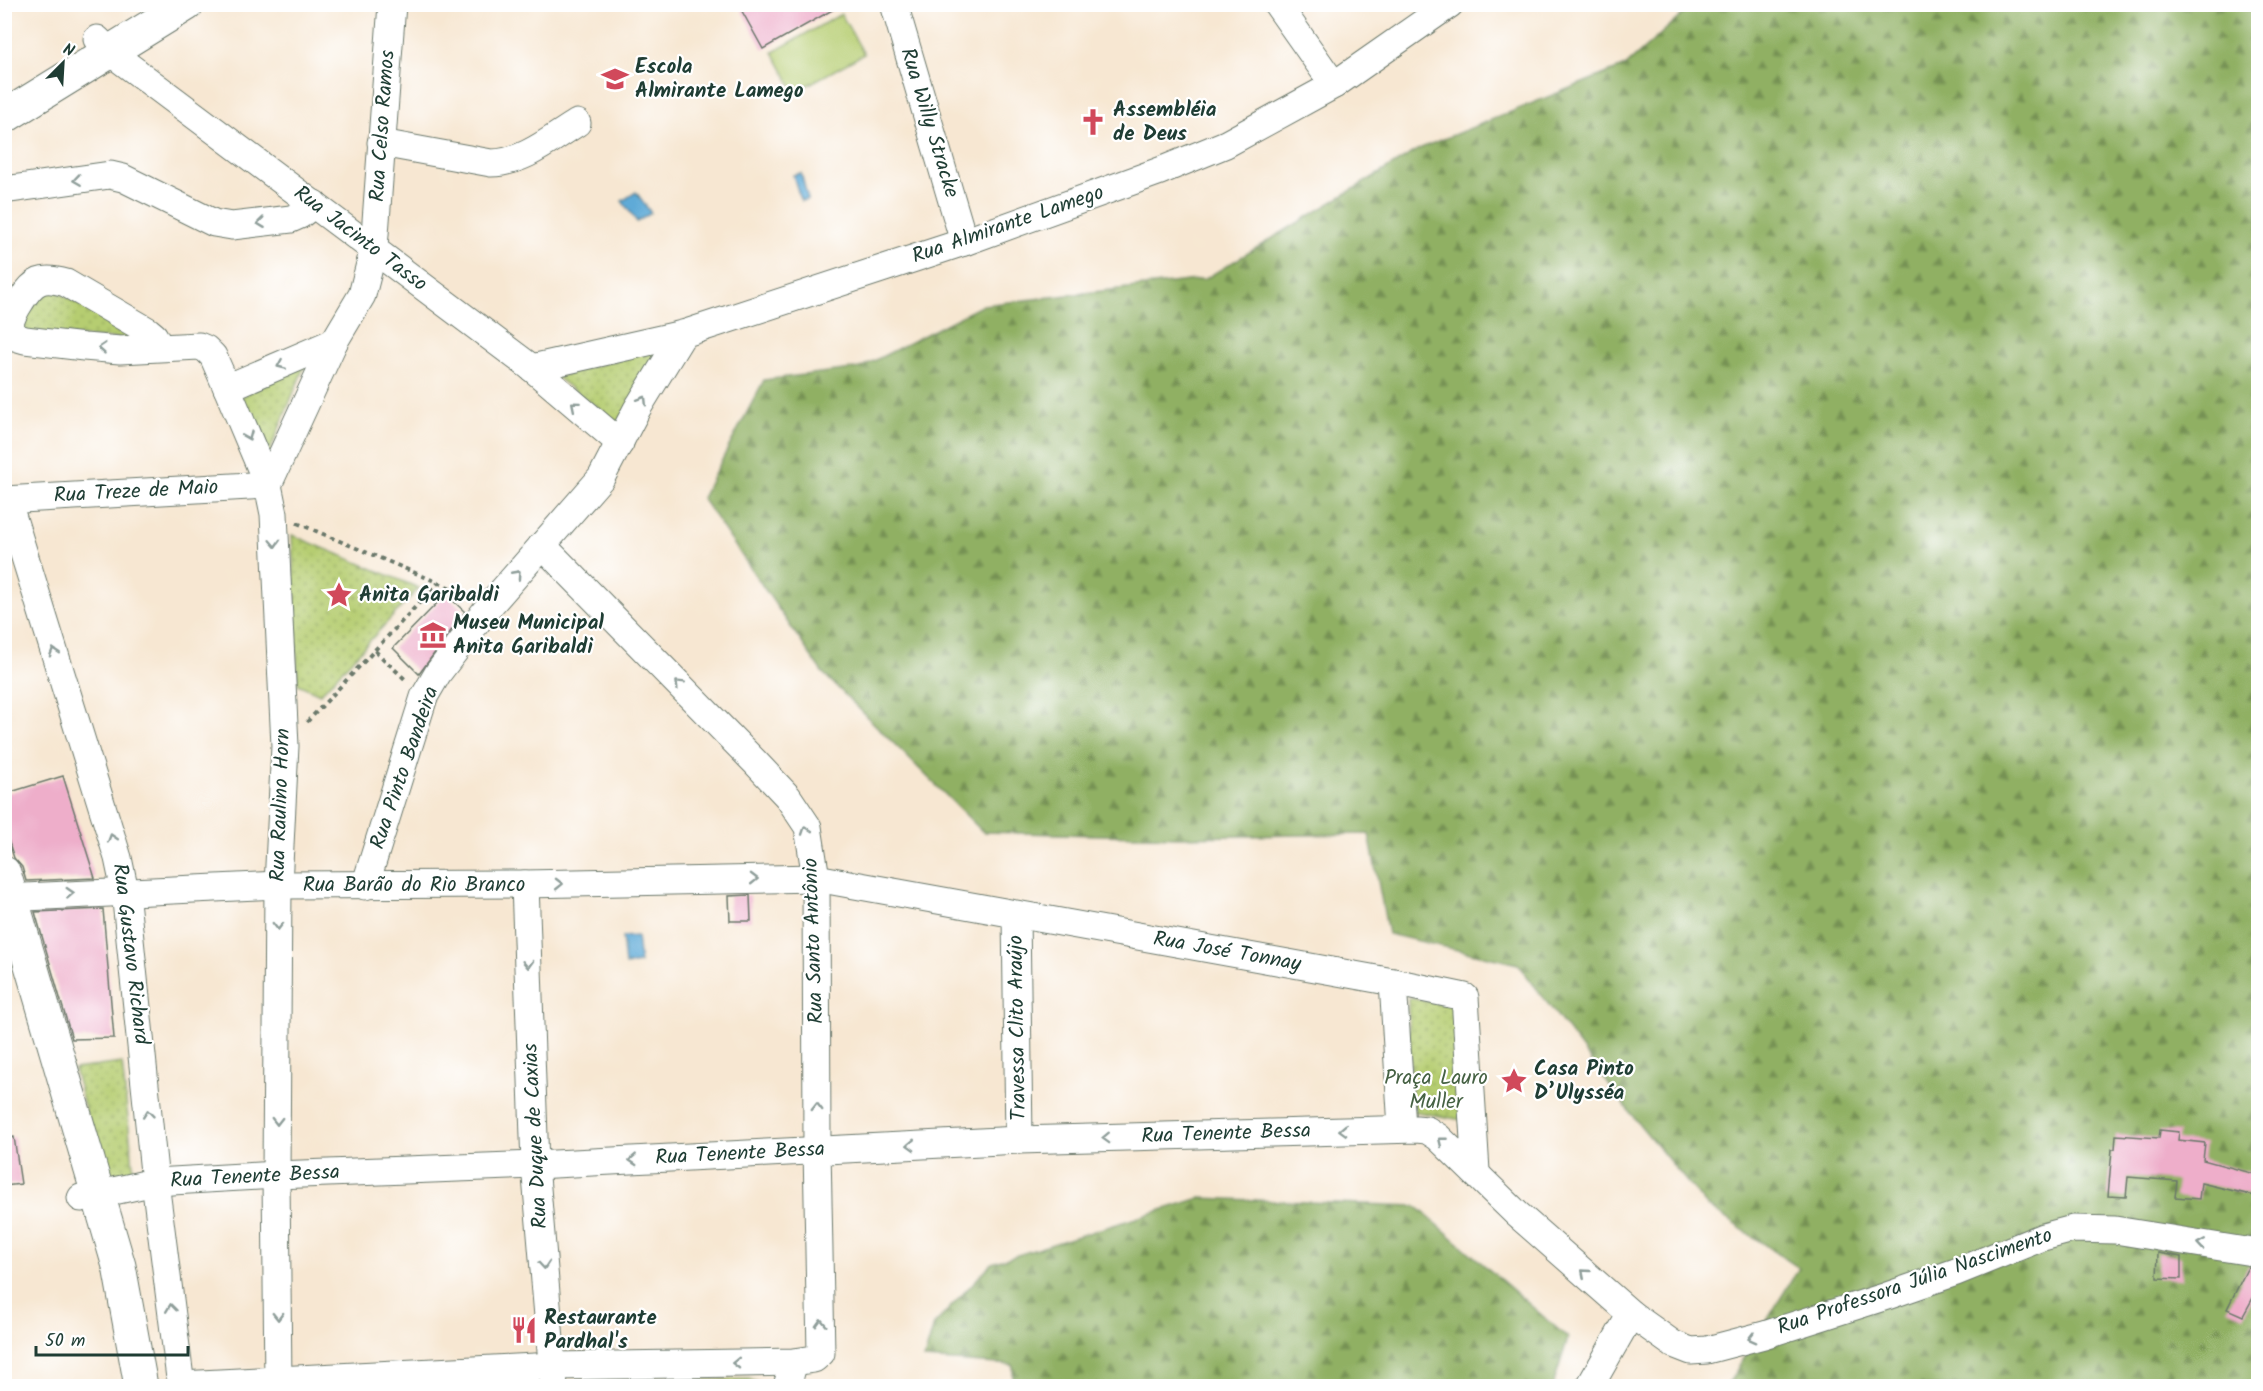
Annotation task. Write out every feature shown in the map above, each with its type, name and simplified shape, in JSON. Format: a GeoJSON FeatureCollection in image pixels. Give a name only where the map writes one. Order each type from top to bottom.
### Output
{"type":"FeatureCollection","features":[{"type":"Feature","properties":{"kind":"main road"},"geometry":{"type":"LineString","coordinates":[[4,117],[104,46],[154,4]]}},
{"type":"Feature","properties":{"kind":"main road"},"geometry":{"type":"LineString","coordinates":[[4,99],[187,4]]}},
{"type":"Feature","properties":{"kind":"main road"},"geometry":{"type":"LineString","coordinates":[[7,889],[24,943],[54,1071],[90,1197],[122,1386]]}},
{"type":"Feature","properties":{"kind":"main road"},"geometry":{"type":"LineString","coordinates":[[4,929],[54,1071]]}},
{"type":"Feature","properties":{"kind":"main road"},"geometry":{"type":"LineString","coordinates":[[90,1197],[119,1266],[141,1386]]}},
{"type":"Feature","properties":{"kind":"street","name":"Rua Celso Ramos"},"geometry":{"type":"LineString","coordinates":[[374,248],[392,4]]}},
{"type":"Feature","properties":{"kind":"street","name":"Rua Willy Stracke"},"geometry":{"type":"LineString","coordinates":[[894,4],[964,242]]}},
{"type":"Feature","properties":{"kind":"street"},"geometry":{"type":"LineString","coordinates":[[1277,4],[1334,85]]}},
{"type":"Feature","properties":{"kind":"street","name":"Rua Almirante Lamego"},"geometry":{"type":"LineString","coordinates":[[532,368],[683,334],[964,242],[1112,189],[1226,144],[1334,85],[1450,4]]}},
{"type":"Feature","properties":{"kind":"street","name":"Rua Jacinto Tasso"},"geometry":{"type":"LineString","coordinates":[[104,46],[532,368],[620,443]]}},
{"type":"Feature","properties":{"kind":"street"},"geometry":{"type":"LineString","coordinates":[[381,143],[491,163],[505,163],[517,159],[577,123]]}},
{"type":"Feature","properties":{"kind":"street"},"geometry":{"type":"LineString","coordinates":[[4,189],[110,175],[123,178],[214,223],[232,226],[291,219],[300,216],[314,204]]}},
{"type":"Feature","properties":{"kind":"street"},"geometry":{"type":"LineString","coordinates":[[268,485],[334,342],[362,295],[374,248]]}},
{"type":"Feature","properties":{"kind":"street"},"geometry":{"type":"LineString","coordinates":[[54,279],[66,283],[148,331],[154,336],[160,348],[120,350],[25,340],[15,337],[9,327],[11,317],[30,286],[42,280],[54,279]]}},
{"type":"Feature","properties":{"kind":"street","name":"Rua Pinto Bandeira"},"geometry":{"type":"LineString","coordinates":[[365,886],[424,697],[444,665],[490,605],[601,478],[637,409],[683,334]]}},
{"type":"Feature","properties":{"kind":"street"},"geometry":{"type":"LineString","coordinates":[[227,388],[334,342]]}},
{"type":"Feature","properties":{"kind":"street","name":"Rua Raulino Horn"},"geometry":{"type":"LineString","coordinates":[[160,348],[199,346],[206,348],[213,356],[268,485],[274,514],[285,746],[278,885],[276,1175],[278,1383]]}},
{"type":"Feature","properties":{"kind":"street","name":"Rua Treze de Maio"},"geometry":{"type":"LineString","coordinates":[[6,500],[268,485]]}},
{"type":"Feature","properties":{"kind":"street","name":"Rua Gustavo Richard"},"geometry":{"type":"LineString","coordinates":[[6,500],[118,858],[125,891],[155,1182],[181,1386]]}},
{"type":"Feature","properties":{"kind":"street","name":"Rua Santo Antônio"},"geometry":{"type":"LineString","coordinates":[[542,545],[788,797],[808,827],[816,878],[817,1149],[822,1345],[821,1353],[791,1374]]}},
{"type":"Feature","properties":{"kind":"street","name":"Rua Barão do Rio Branco"},"geometry":{"type":"LineString","coordinates":[[7,889],[125,891],[278,885],[525,884],[816,878]]}},
{"type":"Feature","properties":{"kind":"street","name":"Rua José Tonnay"},"geometry":{"type":"LineString","coordinates":[[816,878],[1465,997],[1476,1171]]}},
{"type":"Feature","properties":{"kind":"street","name":"Rua Duque de Caxias"},"geometry":{"type":"LineString","coordinates":[[525,884],[535,1165],[554,1376]]}},
{"type":"Feature","properties":{"kind":"street","name":"Travessa Clito Araújo"},"geometry":{"type":"LineString","coordinates":[[1016,915],[1019,1140]]}},
{"type":"Feature","properties":{"kind":"street"},"geometry":{"type":"LineString","coordinates":[[1393,982],[1402,1128]]}},
{"type":"Feature","properties":{"kind":"street","name":"Rua Tenente Bessa"},"geometry":{"type":"LineString","coordinates":[[90,1197],[155,1182],[276,1175],[535,1165],[1019,1140],[1402,1128]]}},
{"type":"Feature","properties":{"kind":"street","name":"Rua Professora Júlia Nascimento"},"geometry":{"type":"LineString","coordinates":[[1402,1128],[1427,1130],[1438,1137],[1476,1171],[1517,1214],[1631,1314],[1673,1344],[1691,1351],[1707,1350],[1764,1335],[1887,1296],[1956,1272],[2043,1237],[2073,1228],[2115,1230],[2259,1253]]}},
{"type":"Feature","properties":{"kind":"street"},"geometry":{"type":"LineString","coordinates":[[1590,1386],[1631,1314]]}},
{"type":"Feature","properties":{"kind":"street"},"geometry":{"type":"LineString","coordinates":[[181,1386],[554,1376],[791,1374]]}},
{"type":"Feature","properties":{"kind":"path"},"geometry":{"type":"LineString","coordinates":[[274,514],[490,605]]}},
{"type":"Feature","properties":{"kind":"path"},"geometry":{"type":"LineString","coordinates":[[285,746],[438,583]]}},
{"type":"Feature","properties":{"kind":"path"},"geometry":{"type":"LineString","coordinates":[[375,651],[424,697]]}},
{"type":"Feature","properties":{"kind":"green space"},"geometry":{"type":"Polygon","coordinates":[[[1693,5],[2258,5],[2258,1322],[2255,1327],[2258,1338],[2258,1386],[1727,1386],[1799,1268],[1706,1205],[1635,1119],[1518,964],[1388,934],[1369,834],[1179,837],[983,832],[822,672],[702,498],[764,380],[860,368],[983,305],[1205,279],[1421,148],[1625,66],[1693,5]]]}},
{"type":"Feature","properties":{"kind":"green space"},"geometry":{"type":"Polygon","coordinates":[[[841,14],[864,54],[795,92],[773,52],[841,14]]]}},
{"type":"Feature","properties":{"kind":"green space"},"geometry":{"type":"Polygon","coordinates":[[[44,285],[147,340],[26,334],[16,319],[44,285]]]}},
{"type":"Feature","properties":{"kind":"green space"},"geometry":{"type":"Polygon","coordinates":[[[666,345],[621,425],[556,377],[666,345]]]}},
{"type":"Feature","properties":{"kind":"green space"},"geometry":{"type":"Polygon","coordinates":[[[306,362],[266,461],[237,399],[306,362]]]}},
{"type":"Feature","properties":{"kind":"green space"},"geometry":{"type":"Polygon","coordinates":[[[292,535],[419,588],[320,694],[298,684],[292,535]]]}},
{"type":"Feature","properties":{"kind":"green space","name":"Praça Lauro Muller"},"geometry":{"type":"Polygon","coordinates":[[[1408,998],[1454,1006],[1463,1120],[1412,1111],[1408,998]]]}},
{"type":"Feature","properties":{"kind":"green space"},"geometry":{"type":"Polygon","coordinates":[[[122,1063],[134,1175],[103,1174],[74,1069],[122,1063]]]}},
{"type":"Feature","properties":{"kind":"green space"},"geometry":{"type":"Polygon","coordinates":[[[1200,1198],[1416,1206],[1568,1338],[1553,1386],[1013,1386],[1013,1365],[924,1359],[934,1325],[992,1263],[1200,1198]]]}},
{"type":"Feature","properties":{"kind":"green space"},"geometry":{"type":"Polygon","coordinates":[[[749,1379],[766,1386],[567,1386],[567,1383],[749,1379]]]}},
{"type":"Feature","properties":{"kind":"water"},"geometry":{"type":"Polygon","coordinates":[[[801,173],[808,199],[801,201],[793,175],[801,173]]]}},
{"type":"Feature","properties":{"kind":"water"},"geometry":{"type":"Polygon","coordinates":[[[636,192],[651,213],[637,222],[622,201],[636,192]]]}},
{"type":"Feature","properties":{"kind":"water"},"geometry":{"type":"Polygon","coordinates":[[[637,936],[640,963],[625,965],[622,937],[637,936]]]}},
{"type":"Feature","properties":{"kind":"building"},"geometry":{"type":"Polygon","coordinates":[[[738,4],[843,4],[763,49],[738,4]]]}},
{"type":"Feature","properties":{"kind":"building","name":"Museu Municipal Anita Garibaldi"},"geometry":{"type":"Polygon","coordinates":[[[446,594],[465,612],[419,674],[393,648],[446,594]]]}},
{"type":"Feature","properties":{"kind":"building"},"geometry":{"type":"Polygon","coordinates":[[[63,776],[95,878],[26,881],[22,867],[14,858],[4,827],[4,794],[63,776]]]}},
{"type":"Feature","properties":{"kind":"building"},"geometry":{"type":"Polygon","coordinates":[[[750,895],[751,921],[730,921],[729,896],[750,895]]]}},
{"type":"Feature","properties":{"kind":"building"},"geometry":{"type":"Polygon","coordinates":[[[103,909],[114,1038],[72,1039],[35,912],[103,909]]]}},
{"type":"Feature","properties":{"kind":"building"},"geometry":{"type":"Polygon","coordinates":[[[2160,1130],[2179,1132],[2178,1140],[2205,1143],[2203,1160],[2259,1175],[2259,1197],[2201,1183],[2199,1199],[2175,1197],[2177,1181],[2128,1177],[2126,1197],[2108,1196],[2112,1149],[2115,1149],[2116,1135],[2159,1138],[2160,1130]]]}},
{"type":"Feature","properties":{"kind":"building"},"geometry":{"type":"Polygon","coordinates":[[[14,1137],[21,1184],[4,1186],[4,1138],[14,1137]]]}},
{"type":"Feature","properties":{"kind":"building"},"geometry":{"type":"Polygon","coordinates":[[[2158,1253],[2181,1257],[2181,1279],[2157,1278],[2158,1253]]]}},
{"type":"Feature","properties":{"kind":"building"},"geometry":{"type":"Polygon","coordinates":[[[2248,1267],[2259,1268],[2259,1287],[2243,1316],[2227,1309],[2248,1267]]]}},
{"type":"Feature","properties":{"kind":"place","name":"Escola Almirante Lamego"},"geometry":{"type":"Point","coordinates":[615,79]}},
{"type":"Feature","properties":{"kind":"place","name":"Assembléia de Deus"},"geometry":{"type":"Point","coordinates":[1093,122]}},
{"type":"Feature","properties":{"kind":"place","name":"Anita Garibaldi"},"geometry":{"type":"Point","coordinates":[339,595]}},
{"type":"Feature","properties":{"kind":"place","name":"Museu Municipal Anita Garibaldi"},"geometry":{"type":"Point","coordinates":[433,635]}},
{"type":"Feature","properties":{"kind":"place","name":"Casa Pinto D’Ulysséa"},"geometry":{"type":"Point","coordinates":[1514,1081]}},
{"type":"Feature","properties":{"kind":"place","name":"Restaurante Pardhal's"},"geometry":{"type":"Point","coordinates":[524,1330]}}]}
